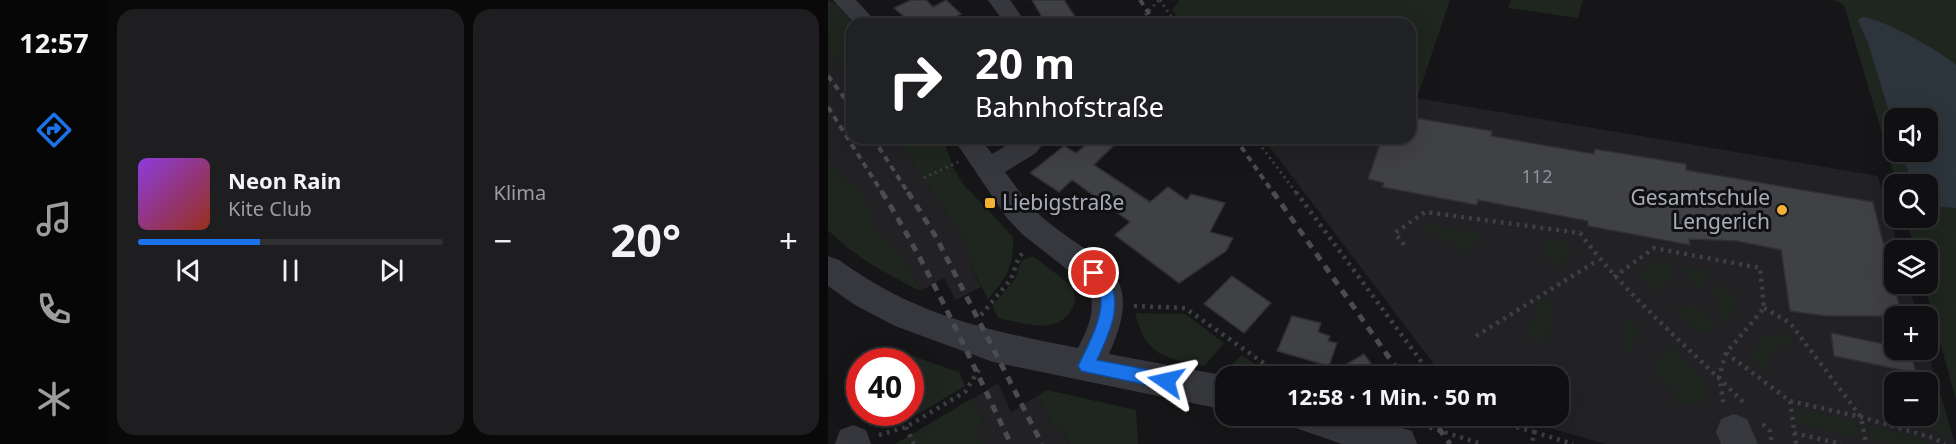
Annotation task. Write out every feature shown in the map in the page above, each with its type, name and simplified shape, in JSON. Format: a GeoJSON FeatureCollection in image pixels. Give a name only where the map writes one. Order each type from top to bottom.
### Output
{"type":"FeatureCollection","features":[{"type":"Feature","properties":{"kind":"street"},"geometry":{"type":"LineString","coordinates":[[844,0],[861,18]]}},
{"type":"Feature","properties":{"kind":"street"},"geometry":{"type":"LineString","coordinates":[[999,0],[1012,18]]}},
{"type":"Feature","properties":{"kind":"street"},"geometry":{"type":"LineString","coordinates":[[970,144],[1017,210],[1041,235],[1094,273],[1106,287],[1109,306],[1101,335],[1086,366]]}},
{"type":"Feature","properties":{"kind":"street"},"geometry":{"type":"LineString","coordinates":[[988,169],[1029,144]]}},
{"type":"Feature","properties":{"kind":"street"},"geometry":{"type":"LineString","coordinates":[[828,269],[852,288],[900,314],[963,338],[993,347],[1215,391]]}},
{"type":"Feature","properties":{"kind":"street"},"geometry":{"type":"LineString","coordinates":[[1365,426],[1405,433]]}},
{"type":"Feature","properties":{"kind":"path"},"geometry":{"type":"LineString","coordinates":[[1143,18],[1160,0],[1172,18]]}},
{"type":"Feature","properties":{"kind":"path"},"geometry":{"type":"LineString","coordinates":[[1259,144],[1425,366]]}},
{"type":"Feature","properties":{"kind":"path"},"geometry":{"type":"LineString","coordinates":[[924,178],[952,165]]}},
{"type":"Feature","properties":{"kind":"path"},"geometry":{"type":"LineString","coordinates":[[1404,245],[1395,233],[1425,212],[1580,233],[1598,260],[1614,277],[1719,376],[1746,427]]}},
{"type":"Feature","properties":{"kind":"path"},"geometry":{"type":"LineString","coordinates":[[963,338],[1011,279],[1019,257],[1041,235]]}},
{"type":"Feature","properties":{"kind":"path"},"geometry":{"type":"LineString","coordinates":[[1614,277],[1654,248],[1760,268],[1764,308],[1726,353],[1719,376],[1725,410],[1746,427],[1770,431],[1772,444]]}},
{"type":"Feature","properties":{"kind":"path"},"geometry":{"type":"LineString","coordinates":[[1476,336],[1598,260]]}},
{"type":"Feature","properties":{"kind":"path"},"geometry":{"type":"LineString","coordinates":[[1109,306],[1185,308],[1268,366]]}},
{"type":"Feature","properties":{"kind":"path"},"geometry":{"type":"LineString","coordinates":[[1764,308],[1790,323],[1861,417],[1866,444]]}},
{"type":"Feature","properties":{"kind":"path"},"geometry":{"type":"LineString","coordinates":[[1726,353],[1790,401],[1861,417],[1933,438],[1945,444]]}},
{"type":"Feature","properties":{"kind":"path"},"geometry":{"type":"LineString","coordinates":[[914,444],[906,427],[965,392]]}},
{"type":"Feature","properties":{"kind":"path"},"geometry":{"type":"LineString","coordinates":[[1790,401],[1796,444]]}},
{"type":"Feature","properties":{"kind":"path"},"geometry":{"type":"LineString","coordinates":[[1513,426],[1574,444]]}},
{"type":"Feature","properties":{"kind":"path"},"geometry":{"type":"LineString","coordinates":[[1532,444],[1534,432]]}},
{"type":"Feature","properties":{"kind":"path"},"geometry":{"type":"LineString","coordinates":[[1405,433],[1482,444]]}},
{"type":"Feature","properties":{"kind":"path"},"geometry":{"type":"LineString","coordinates":[[1794,434],[1841,444]]}},
{"type":"Feature","properties":{"kind":"shaded area"},"geometry":{"type":"Polygon","coordinates":[[[828,0],[837,5],[849,18],[846,18],[846,73],[828,52],[828,0]]]}},
{"type":"Feature","properties":{"kind":"shaded area"},"geometry":{"type":"Polygon","coordinates":[[[1180,0],[1450,0],[1417,98],[1416,18],[1178,18],[1172,10],[1180,0]]]}},
{"type":"Feature","properties":{"kind":"shaded area"},"geometry":{"type":"Polygon","coordinates":[[[1511,0],[1583,0],[1578,18],[1508,8],[1511,0]]]}},
{"type":"Feature","properties":{"kind":"shaded area"},"geometry":{"type":"Polygon","coordinates":[[[1834,0],[1956,0],[1956,400],[1938,335],[1938,306],[1930,306],[1927,294],[1938,294],[1938,240],[1912,240],[1909,228],[1938,228],[1938,174],[1894,174],[1890,162],[1938,162],[1938,108],[1884,108],[1884,140],[1844,5],[1834,0]]]}},
{"type":"Feature","properties":{"kind":"shaded area"},"geometry":{"type":"Polygon","coordinates":[[[1862,17],[1883,23],[1910,36],[1956,65],[1956,208],[1938,207],[1938,174],[1909,174],[1905,162],[1938,162],[1938,108],[1888,108],[1868,43],[1858,20],[1862,17]]]}},
{"type":"Feature","properties":{"kind":"shaded area"},"geometry":{"type":"Polygon","coordinates":[[[828,52],[846,73],[846,144],[902,144],[960,234],[973,262],[971,268],[981,287],[956,300],[944,278],[920,291],[901,254],[870,224],[828,160],[828,52]]]}},
{"type":"Feature","properties":{"kind":"shaded area"},"geometry":{"type":"Polygon","coordinates":[[[1416,98],[1878,176],[1884,197],[1884,228],[1893,228],[1896,240],[1884,240],[1884,294],[1911,294],[1915,306],[1884,306],[1884,360],[1930,360],[1934,372],[1884,372],[1884,426],[1938,426],[1938,387],[1955,444],[1606,444],[1542,426],[1569,426],[1569,366],[1435,366],[1268,144],[1416,144],[1416,98]]]}},
{"type":"Feature","properties":{"kind":"shaded area"},"geometry":{"type":"Polygon","coordinates":[[[902,144],[945,144],[952,165],[963,184],[1013,237],[1011,264],[988,299],[971,267],[973,262],[960,234],[902,144]]]}},
{"type":"Feature","properties":{"kind":"shaded area"},"geometry":{"type":"Polygon","coordinates":[[[828,160],[843,181],[857,185],[874,215],[870,224],[901,254],[920,291],[860,257],[828,230],[828,160]]]}},
{"type":"Feature","properties":{"kind":"shaded area"},"geometry":{"type":"Polygon","coordinates":[[[1424,225],[1484,233],[1464,258],[1451,242],[1423,230],[1424,225]]]}},
{"type":"Feature","properties":{"kind":"shaded area"},"geometry":{"type":"Polygon","coordinates":[[[1540,239],[1568,243],[1571,257],[1553,267],[1540,239]]]}},
{"type":"Feature","properties":{"kind":"shaded area"},"geometry":{"type":"Polygon","coordinates":[[[1033,256],[1073,289],[1075,298],[1073,307],[1067,316],[1050,325],[1029,325],[998,318],[992,306],[1015,279],[1021,261],[1033,256]]]}},
{"type":"Feature","properties":{"kind":"shaded area"},"geometry":{"type":"Polygon","coordinates":[[[1656,261],[1672,264],[1670,281],[1659,284],[1659,296],[1639,271],[1656,261]]]}},
{"type":"Feature","properties":{"kind":"shaded area"},"geometry":{"type":"Polygon","coordinates":[[[1683,266],[1711,271],[1701,287],[1695,287],[1692,278],[1684,276],[1683,266]]]}},
{"type":"Feature","properties":{"kind":"shaded area"},"geometry":{"type":"Polygon","coordinates":[[[1720,286],[1736,298],[1727,324],[1715,308],[1720,304],[1712,291],[1720,286]]]}},
{"type":"Feature","properties":{"kind":"shaded area"},"geometry":{"type":"Polygon","coordinates":[[[1547,297],[1551,300],[1548,343],[1533,340],[1525,331],[1538,317],[1533,306],[1547,297]]]}},
{"type":"Feature","properties":{"kind":"shaded area"},"geometry":{"type":"Polygon","coordinates":[[[1690,305],[1703,310],[1717,328],[1702,334],[1678,312],[1679,307],[1686,308],[1690,305]]]}},
{"type":"Feature","properties":{"kind":"shaded area"},"geometry":{"type":"Polygon","coordinates":[[[1135,313],[1185,314],[1224,343],[1204,366],[1167,357],[1151,347],[1139,327],[1135,313]]]}},
{"type":"Feature","properties":{"kind":"shaded area"},"geometry":{"type":"Polygon","coordinates":[[[1625,319],[1639,325],[1632,350],[1624,350],[1625,319]]]}},
{"type":"Feature","properties":{"kind":"shaded area"},"geometry":{"type":"Polygon","coordinates":[[[1786,333],[1792,342],[1771,351],[1770,373],[1751,357],[1762,337],[1786,333]]]}},
{"type":"Feature","properties":{"kind":"shaded area"},"geometry":{"type":"Polygon","coordinates":[[[1668,344],[1706,382],[1706,403],[1676,405],[1676,387],[1662,384],[1656,368],[1668,344]]]}},
{"type":"Feature","properties":{"kind":"shaded area"},"geometry":{"type":"Polygon","coordinates":[[[1242,355],[1258,366],[1230,366],[1242,355]]]}},
{"type":"Feature","properties":{"kind":"shaded area"},"geometry":{"type":"Polygon","coordinates":[[[924,360],[959,372],[965,386],[924,410],[924,360]]]}},
{"type":"Feature","properties":{"kind":"shaded area"},"geometry":{"type":"Polygon","coordinates":[[[998,383],[1011,412],[1039,395],[1055,428],[1062,426],[1070,444],[981,444],[975,430],[983,424],[971,400],[998,383]]]}},
{"type":"Feature","properties":{"kind":"shaded area"},"geometry":{"type":"Polygon","coordinates":[[[1047,390],[1136,410],[1138,444],[1070,444],[1062,426],[1055,428],[1039,395],[1047,390]]]}},
{"type":"Feature","properties":{"kind":"shaded area"},"geometry":{"type":"Polygon","coordinates":[[[1938,396],[1941,396],[1953,438],[1924,426],[1938,426],[1938,396]]]}},
{"type":"Feature","properties":{"kind":"shaded area"},"geometry":{"type":"Polygon","coordinates":[[[971,399],[983,424],[976,430],[981,444],[895,444],[971,399]]]}},
{"type":"Feature","properties":{"kind":"shaded area"},"geometry":{"type":"Polygon","coordinates":[[[1795,408],[1855,421],[1859,437],[1796,422],[1795,408]]]}},
{"type":"Feature","properties":{"kind":"shaded area"},"geometry":{"type":"Polygon","coordinates":[[[1867,424],[1931,444],[1895,444],[1870,438],[1867,424]]]}},
{"type":"Feature","properties":{"kind":"building"},"geometry":{"type":"Polygon","coordinates":[[[911,0],[926,0],[933,7],[946,0],[961,14],[953,18],[906,18],[894,8],[911,0]]]}},
{"type":"Feature","properties":{"kind":"building"},"geometry":{"type":"Polygon","coordinates":[[[1032,0],[1064,0],[1076,18],[1042,18],[1032,0]]]}},
{"type":"Feature","properties":{"kind":"building"},"geometry":{"type":"Polygon","coordinates":[[[1416,118],[1492,131],[1491,136],[1594,154],[1595,149],[1686,164],[1686,170],[1873,202],[1884,245],[1884,294],[1896,294],[1899,306],[1884,306],[1884,316],[1826,316],[1790,311],[1781,250],[1737,241],[1689,239],[1690,245],[1588,226],[1588,221],[1478,200],[1477,205],[1382,187],[1384,183],[1368,179],[1380,144],[1416,144],[1416,118]]]}},
{"type":"Feature","properties":{"kind":"building"},"geometry":{"type":"Polygon","coordinates":[[[1087,144],[1115,144],[1094,165],[1150,202],[1168,187],[1187,200],[1191,194],[1225,203],[1210,232],[1233,238],[1226,251],[1179,283],[1115,235],[1130,222],[1072,180],[1059,192],[1030,173],[1064,146],[1076,153],[1087,144]]]}},
{"type":"Feature","properties":{"kind":"building"},"geometry":{"type":"Polygon","coordinates":[[[1232,276],[1271,303],[1244,333],[1204,304],[1232,276]]]}},
{"type":"Feature","properties":{"kind":"building"},"geometry":{"type":"Polygon","coordinates":[[[1292,316],[1321,323],[1318,332],[1330,336],[1328,341],[1337,343],[1329,366],[1277,351],[1292,316]]]}},
{"type":"Feature","properties":{"kind":"building"},"geometry":{"type":"Polygon","coordinates":[[[1831,333],[1884,344],[1884,360],[1913,360],[1916,372],[1911,372],[1834,356],[1831,333]]]}},
{"type":"Feature","properties":{"kind":"building"},"geometry":{"type":"Polygon","coordinates":[[[1364,354],[1373,366],[1343,366],[1364,354]]]}},
{"type":"Feature","properties":{"kind":"railway"},"geometry":{"type":"LineString","coordinates":[[1140,0],[1152,18]]}},
{"type":"Feature","properties":{"kind":"railway"},"geometry":{"type":"LineString","coordinates":[[828,76],[846,100]]}},
{"type":"Feature","properties":{"kind":"railway"},"geometry":{"type":"LineString","coordinates":[[828,107],[846,135]]}},
{"type":"Feature","properties":{"kind":"railway"},"geometry":{"type":"LineString","coordinates":[[851,144],[883,194]]}},
{"type":"Feature","properties":{"kind":"railway"},"geometry":{"type":"LineString","coordinates":[[877,144],[909,194]]}},
{"type":"Feature","properties":{"kind":"railway"},"geometry":{"type":"LineString","coordinates":[[1239,144],[1274,194]]}},
{"type":"Feature","properties":{"kind":"railway"},"geometry":{"type":"LineString","coordinates":[[882,192],[934,285],[1011,444]]}},
{"type":"Feature","properties":{"kind":"railway"},"geometry":{"type":"LineString","coordinates":[[908,192],[936,237],[1042,444]]}},
{"type":"Feature","properties":{"kind":"railway"},"geometry":{"type":"LineString","coordinates":[[1273,192],[1395,366]]}},
{"type":"Feature","properties":{"kind":"railway"},"geometry":{"type":"LineString","coordinates":[[1437,426],[1450,444]]}},
{"type":"Feature","properties":{"kind":"place","name":"Liebigstraße"},"geometry":{"type":"Point","coordinates":[990,203]}},
{"type":"Feature","properties":{"kind":"place","name":"Gesamtschule Lengerich"},"geometry":{"type":"Point","coordinates":[1782,210]}},
{"type":"Feature","properties":{"kind":"route"},"geometry":{"type":"LineString","coordinates":[[1094,273],[1106,287],[1109,306],[1101,335],[1086,366],[1166,381]]}}]}
